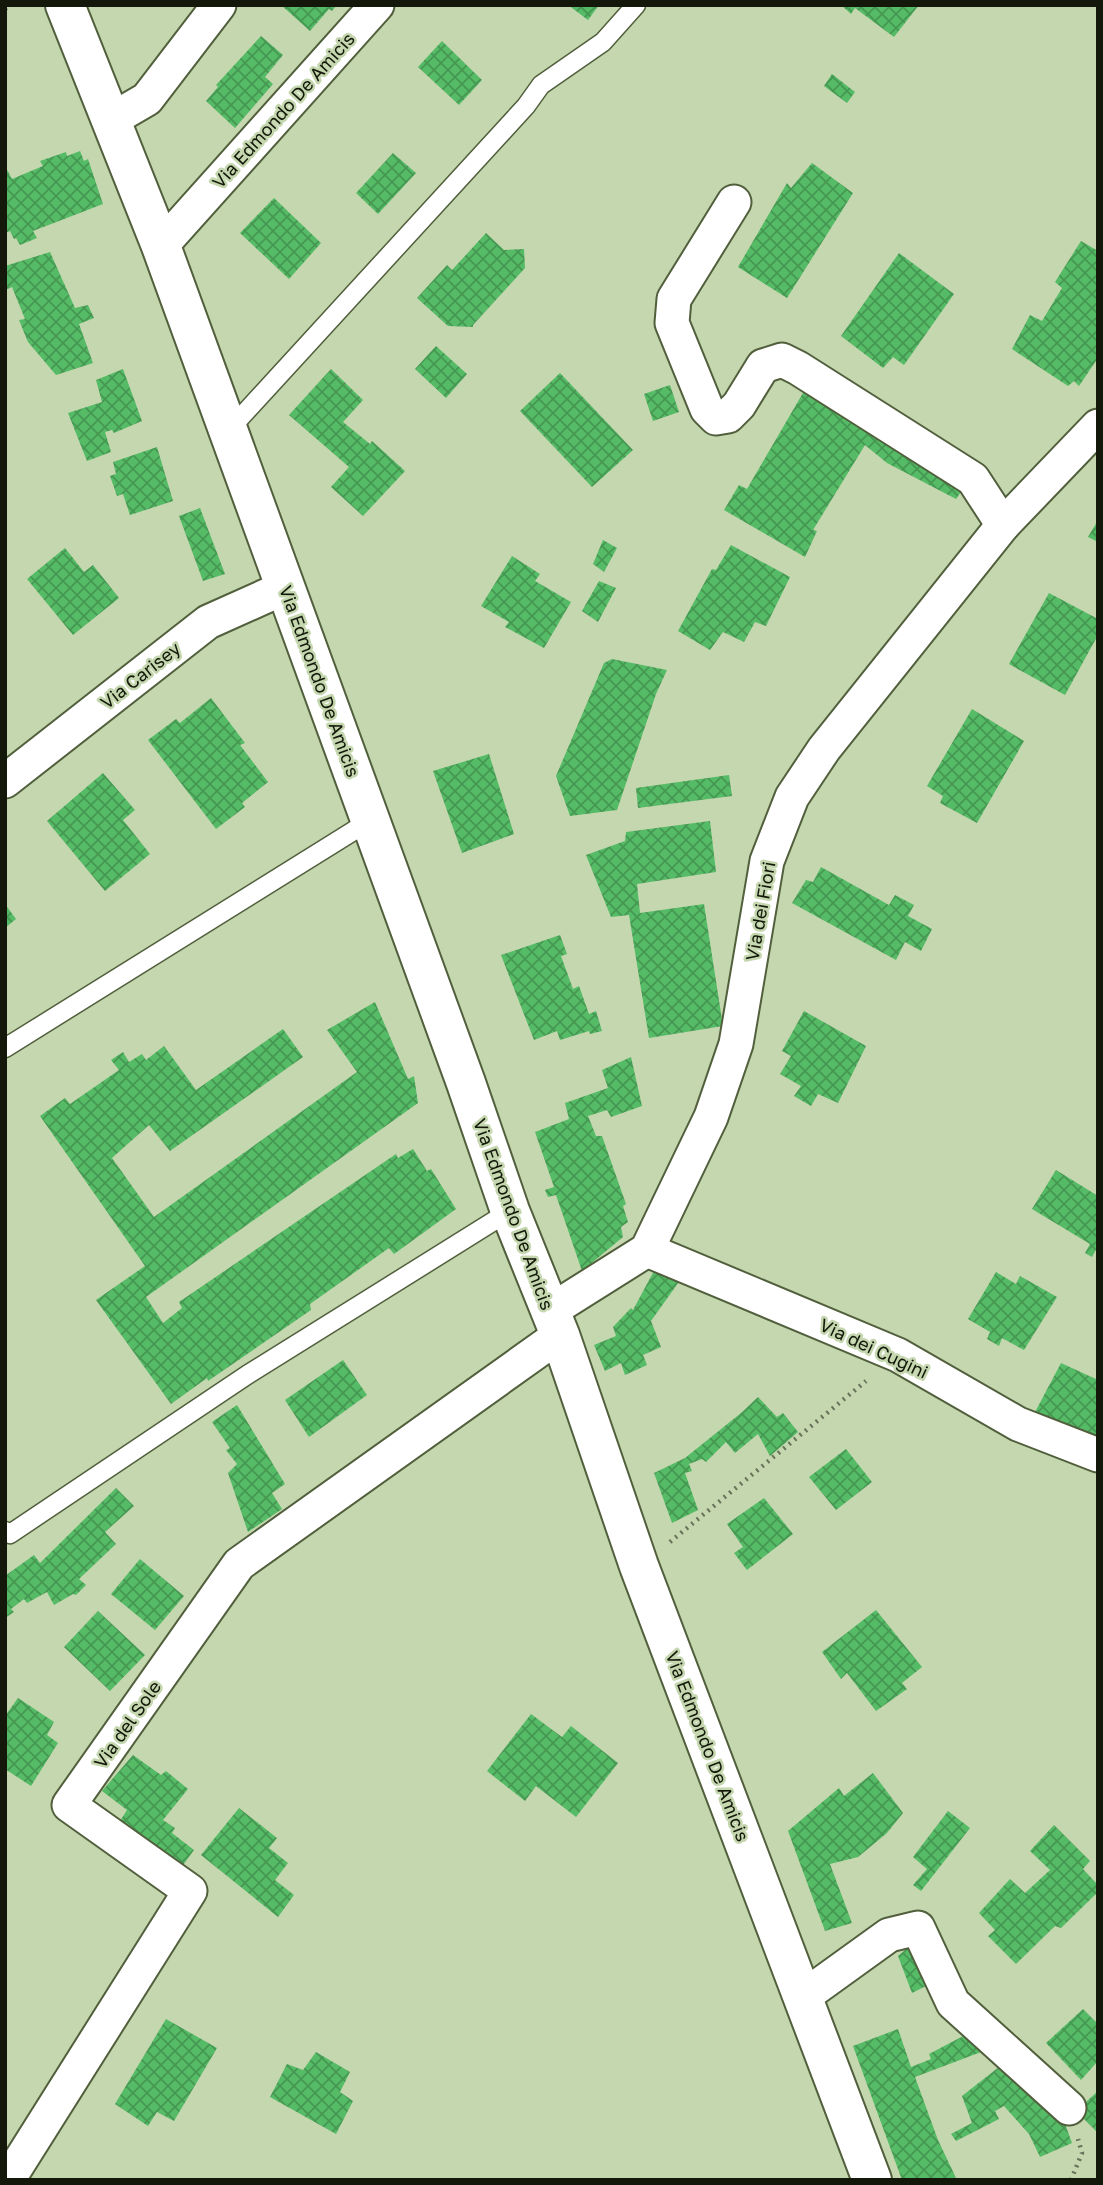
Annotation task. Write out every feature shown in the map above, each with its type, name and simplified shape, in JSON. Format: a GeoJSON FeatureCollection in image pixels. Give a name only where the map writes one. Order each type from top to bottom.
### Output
{"type":"FeatureCollection","features":[{"type":"Feature","properties":{"kind":"street","name":"Via Edmondo De Amicis"},"geometry":{"type":"LineString","coordinates":[[65,5],[161,246],[371,820],[510,1211],[555,1323],[639,1566],[872,2180]]}},
{"type":"Feature","properties":{"kind":"street"},"geometry":{"type":"LineString","coordinates":[[111,120],[147,99],[219,5]]}},
{"type":"Feature","properties":{"kind":"street","name":"Via Edmondo De Amicis"},"geometry":{"type":"LineString","coordinates":[[161,246],[377,5]]}},
{"type":"Feature","properties":{"kind":"street"},"geometry":{"type":"LineString","coordinates":[[734,202],[674,299],[672,323],[707,409],[716,418],[728,416],[739,405],[763,366],[782,360],[799,368],[973,480],[1003,525]]}},
{"type":"Feature","properties":{"kind":"street","name":"Via dei Fiori"},"geometry":{"type":"LineString","coordinates":[[647,1250],[711,1117],[736,1044],[768,861],[792,797],[824,750],[1003,525],[1098,426]]}},
{"type":"Feature","properties":{"kind":"street","name":"Via Carisey"},"geometry":{"type":"LineString","coordinates":[[5,781],[208,622],[286,587]]}},
{"type":"Feature","properties":{"kind":"street"},"geometry":{"type":"LineString","coordinates":[[555,1323],[647,1250]]}},
{"type":"Feature","properties":{"kind":"street","name":"Via dei Cugini"},"geometry":{"type":"LineString","coordinates":[[647,1250],[898,1355],[1018,1424],[1098,1455]]}},
{"type":"Feature","properties":{"kind":"street","name":"Via del Sole"},"geometry":{"type":"LineString","coordinates":[[8,2180],[190,1891],[69,1805],[239,1564],[555,1323]]}},
{"type":"Feature","properties":{"kind":"street"},"geometry":{"type":"LineString","coordinates":[[803,1997],[889,1935],[918,1928],[953,2003],[1069,2108]]}},
{"type":"Feature","properties":{"kind":"lane"},"geometry":{"type":"LineString","coordinates":[[229,430],[526,106],[541,85],[603,41],[636,5]]}},
{"type":"Feature","properties":{"kind":"lane"},"geometry":{"type":"LineString","coordinates":[[5,1048],[371,820]]}},
{"type":"Feature","properties":{"kind":"lane"},"geometry":{"type":"LineString","coordinates":[[5,1531],[10,1534],[247,1376],[510,1211]]}},
{"type":"Feature","properties":{"kind":"path"},"geometry":{"type":"LineString","coordinates":[[5,9],[10,5]]}},
{"type":"Feature","properties":{"kind":"path"},"geometry":{"type":"LineString","coordinates":[[639,1566],[898,1355]]}},
{"type":"Feature","properties":{"kind":"building"},"geometry":{"type":"Polygon","coordinates":[[[281,5],[337,5],[332,11],[329,9],[310,31],[281,5]]]}},
{"type":"Feature","properties":{"kind":"building"},"geometry":{"type":"Polygon","coordinates":[[[568,5],[599,5],[588,20],[568,5]]]}},
{"type":"Feature","properties":{"kind":"building"},"geometry":{"type":"Polygon","coordinates":[[[841,5],[919,5],[894,37],[855,8],[851,14],[841,5]]]}},
{"type":"Feature","properties":{"kind":"building"},"geometry":{"type":"Polygon","coordinates":[[[261,36],[283,55],[265,77],[273,84],[235,128],[206,101],[218,87],[216,85],[261,36]]]}},
{"type":"Feature","properties":{"kind":"building"},"geometry":{"type":"Polygon","coordinates":[[[442,41],[482,80],[459,105],[418,67],[442,41]]]}},
{"type":"Feature","properties":{"kind":"building"},"geometry":{"type":"Polygon","coordinates":[[[832,74],[855,92],[847,103],[824,86],[832,74]]]}},
{"type":"Feature","properties":{"kind":"building"},"geometry":{"type":"Polygon","coordinates":[[[80,151],[84,161],[88,159],[103,204],[33,231],[37,238],[20,245],[10,231],[5,233],[5,166],[12,179],[43,166],[40,161],[66,152],[67,156],[80,151]]]}},
{"type":"Feature","properties":{"kind":"building"},"geometry":{"type":"Polygon","coordinates":[[[393,153],[416,173],[378,214],[356,193],[393,153]]]}},
{"type":"Feature","properties":{"kind":"building"},"geometry":{"type":"Polygon","coordinates":[[[812,163],[853,193],[787,298],[738,267],[787,183],[791,188],[812,163]]]}},
{"type":"Feature","properties":{"kind":"building"},"geometry":{"type":"Polygon","coordinates":[[[274,198],[321,243],[289,279],[240,233],[274,198]]]}},
{"type":"Feature","properties":{"kind":"building"},"geometry":{"type":"Polygon","coordinates":[[[486,233],[504,250],[524,249],[525,268],[473,327],[448,326],[417,298],[447,265],[452,270],[486,233]]]}},
{"type":"Feature","properties":{"kind":"building"},"geometry":{"type":"Polygon","coordinates":[[[1081,241],[1098,251],[1098,358],[1079,386],[1074,381],[1068,386],[1012,349],[1030,315],[1042,321],[1062,288],[1055,282],[1081,241]]]}},
{"type":"Feature","properties":{"kind":"building"},"geometry":{"type":"Polygon","coordinates":[[[50,252],[75,308],[88,305],[94,318],[79,324],[93,363],[56,375],[28,342],[19,320],[25,319],[12,287],[5,290],[5,266],[50,252]]]}},
{"type":"Feature","properties":{"kind":"building"},"geometry":{"type":"Polygon","coordinates":[[[899,253],[954,294],[904,365],[893,357],[883,368],[841,336],[899,253]]]}},
{"type":"Feature","properties":{"kind":"building"},"geometry":{"type":"Polygon","coordinates":[[[436,346],[467,374],[446,398],[415,369],[436,346]]]}},
{"type":"Feature","properties":{"kind":"building"},"geometry":{"type":"Polygon","coordinates":[[[123,369],[142,421],[114,433],[112,430],[105,432],[111,452],[87,461],[68,413],[102,402],[96,380],[123,369]]]}},
{"type":"Feature","properties":{"kind":"building"},"geometry":{"type":"Polygon","coordinates":[[[331,369],[363,400],[343,422],[370,444],[372,441],[405,471],[363,516],[331,487],[349,467],[289,415],[331,369]]]}},
{"type":"Feature","properties":{"kind":"building"},"geometry":{"type":"Polygon","coordinates":[[[560,373],[633,450],[592,487],[520,411],[560,373]]]}},
{"type":"Feature","properties":{"kind":"building"},"geometry":{"type":"Polygon","coordinates":[[[670,385],[679,412],[653,421],[644,394],[670,385]]]}},
{"type":"Feature","properties":{"kind":"building"},"geometry":{"type":"Polygon","coordinates":[[[807,386],[968,482],[956,499],[887,463],[865,445],[813,530],[817,531],[805,557],[724,510],[739,485],[747,489],[807,386]]]}},
{"type":"Feature","properties":{"kind":"building"},"geometry":{"type":"Polygon","coordinates":[[[157,447],[173,501],[130,515],[123,494],[117,496],[110,476],[116,474],[113,462],[157,447]]]}},
{"type":"Feature","properties":{"kind":"building"},"geometry":{"type":"Polygon","coordinates":[[[200,508],[225,574],[203,581],[179,516],[200,508]]]}},
{"type":"Feature","properties":{"kind":"building"},"geometry":{"type":"Polygon","coordinates":[[[1098,520],[1098,542],[1088,537],[1098,520]]]}},
{"type":"Feature","properties":{"kind":"building"},"geometry":{"type":"Polygon","coordinates":[[[603,540],[617,548],[604,572],[593,564],[603,540]]]}},
{"type":"Feature","properties":{"kind":"building"},"geometry":{"type":"Polygon","coordinates":[[[731,545],[790,577],[766,626],[755,622],[744,642],[723,632],[710,650],[678,631],[712,569],[716,570],[731,545]]]}},
{"type":"Feature","properties":{"kind":"building"},"geometry":{"type":"Polygon","coordinates":[[[65,548],[84,572],[93,565],[119,598],[73,635],[27,579],[65,548]]]}},
{"type":"Feature","properties":{"kind":"building"},"geometry":{"type":"Polygon","coordinates":[[[512,556],[540,574],[535,581],[571,602],[544,648],[505,627],[509,622],[481,606],[512,556]]]}},
{"type":"Feature","properties":{"kind":"building"},"geometry":{"type":"Polygon","coordinates":[[[599,581],[616,588],[598,622],[582,611],[599,581]]]}},
{"type":"Feature","properties":{"kind":"building"},"geometry":{"type":"Polygon","coordinates":[[[1049,593],[1098,619],[1098,635],[1065,695],[1009,664],[1049,593]]]}},
{"type":"Feature","properties":{"kind":"building"},"geometry":{"type":"Polygon","coordinates":[[[612,659],[667,670],[656,694],[617,810],[570,816],[556,776],[604,663],[612,659]]]}},
{"type":"Feature","properties":{"kind":"building"},"geometry":{"type":"Polygon","coordinates":[[[211,698],[245,743],[240,745],[268,782],[242,803],[245,807],[216,829],[148,740],[176,719],[180,723],[211,698]]]}},
{"type":"Feature","properties":{"kind":"building"},"geometry":{"type":"Polygon","coordinates":[[[972,709],[1024,741],[977,823],[940,803],[943,796],[927,786],[972,709]]]}},
{"type":"Feature","properties":{"kind":"building"},"geometry":{"type":"Polygon","coordinates":[[[489,754],[514,834],[462,853],[433,771],[489,754]]]}},
{"type":"Feature","properties":{"kind":"building"},"geometry":{"type":"Polygon","coordinates":[[[103,773],[135,810],[123,820],[150,854],[105,891],[47,821],[103,773]]]}},
{"type":"Feature","properties":{"kind":"building"},"geometry":{"type":"Polygon","coordinates":[[[729,775],[732,796],[638,808],[636,788],[729,775]]]}},
{"type":"Feature","properties":{"kind":"building"},"geometry":{"type":"Polygon","coordinates":[[[710,821],[716,872],[637,884],[640,913],[704,904],[723,1026],[649,1038],[629,915],[611,917],[586,855],[625,841],[626,832],[710,821]]]}},
{"type":"Feature","properties":{"kind":"building"},"geometry":{"type":"Polygon","coordinates":[[[821,867],[889,905],[895,895],[914,905],[908,916],[932,929],[921,951],[905,942],[896,960],[792,903],[806,880],[813,882],[821,867]]]}},
{"type":"Feature","properties":{"kind":"building"},"geometry":{"type":"Polygon","coordinates":[[[5,904],[16,919],[5,928],[5,904]]]}},
{"type":"Feature","properties":{"kind":"building"},"geometry":{"type":"Polygon","coordinates":[[[560,935],[567,954],[561,956],[573,989],[579,986],[589,1014],[596,1011],[602,1031],[590,1034],[589,1031],[560,1040],[557,1031],[534,1040],[501,955],[560,935]]]}},
{"type":"Feature","properties":{"kind":"building"},"geometry":{"type":"Polygon","coordinates":[[[375,1002],[408,1079],[414,1076],[418,1103],[146,1297],[163,1323],[182,1308],[179,1302],[396,1154],[398,1158],[413,1149],[427,1171],[431,1169],[456,1209],[394,1254],[389,1248],[310,1304],[311,1310],[171,1404],[96,1300],[145,1266],[40,1116],[65,1098],[70,1104],[119,1070],[111,1060],[123,1052],[129,1062],[142,1054],[146,1060],[164,1046],[196,1090],[283,1029],[303,1057],[170,1151],[149,1125],[112,1158],[154,1217],[357,1072],[327,1030],[375,1002]]]}},
{"type":"Feature","properties":{"kind":"building"},"geometry":{"type":"Polygon","coordinates":[[[804,1011],[866,1046],[838,1103],[818,1094],[811,1106],[794,1096],[801,1086],[780,1074],[791,1056],[782,1051],[804,1011]]]}},
{"type":"Feature","properties":{"kind":"building"},"geometry":{"type":"Polygon","coordinates":[[[631,1057],[642,1106],[611,1117],[607,1110],[588,1116],[596,1136],[602,1136],[626,1204],[623,1206],[628,1222],[621,1227],[623,1237],[582,1271],[556,1195],[548,1197],[545,1190],[554,1187],[535,1132],[569,1119],[565,1103],[608,1088],[602,1070],[631,1057]]]}},
{"type":"Feature","properties":{"kind":"building"},"geometry":{"type":"Polygon","coordinates":[[[1056,1170],[1098,1196],[1098,1246],[1092,1257],[1085,1253],[1090,1244],[1032,1209],[1056,1170]]]}},
{"type":"Feature","properties":{"kind":"building"},"geometry":{"type":"Polygon","coordinates":[[[655,1269],[681,1279],[651,1321],[661,1347],[643,1355],[647,1365],[625,1375],[621,1363],[605,1371],[594,1345],[616,1336],[613,1327],[631,1308],[633,1310],[655,1269]]]}},
{"type":"Feature","properties":{"kind":"building"},"geometry":{"type":"Polygon","coordinates":[[[996,1272],[1016,1284],[1020,1276],[1057,1297],[1024,1350],[1002,1338],[999,1346],[987,1339],[990,1332],[968,1319],[996,1272]]]}},
{"type":"Feature","properties":{"kind":"building"},"geometry":{"type":"Polygon","coordinates":[[[343,1360],[367,1395],[309,1437],[285,1400],[343,1360]]]}},
{"type":"Feature","properties":{"kind":"building"},"geometry":{"type":"Polygon","coordinates":[[[1061,1363],[1098,1380],[1098,1440],[1034,1414],[1061,1363]]]}},
{"type":"Feature","properties":{"kind":"building"},"geometry":{"type":"Polygon","coordinates":[[[758,1397],[777,1417],[783,1413],[798,1432],[770,1456],[758,1434],[735,1453],[726,1442],[706,1462],[702,1459],[689,1464],[692,1471],[685,1473],[698,1510],[672,1523],[654,1473],[685,1458],[758,1397]]]}},
{"type":"Feature","properties":{"kind":"building"},"geometry":{"type":"Polygon","coordinates":[[[237,1405],[285,1484],[272,1493],[282,1509],[248,1532],[228,1473],[237,1464],[226,1450],[230,1448],[212,1422],[237,1405]]]}},
{"type":"Feature","properties":{"kind":"building"},"geometry":{"type":"Polygon","coordinates":[[[846,1449],[872,1482],[836,1510],[809,1477],[846,1449]]]}},
{"type":"Feature","properties":{"kind":"building"},"geometry":{"type":"Polygon","coordinates":[[[116,1488],[134,1506],[105,1532],[116,1544],[79,1579],[86,1585],[76,1595],[73,1594],[54,1605],[47,1592],[27,1603],[24,1599],[11,1609],[14,1612],[5,1618],[5,1576],[34,1555],[40,1563],[116,1488]]]}},
{"type":"Feature","properties":{"kind":"building"},"geometry":{"type":"Polygon","coordinates":[[[764,1498],[793,1534],[747,1570],[734,1553],[743,1547],[727,1524],[764,1498]]]}},
{"type":"Feature","properties":{"kind":"building"},"geometry":{"type":"Polygon","coordinates":[[[140,1559],[184,1596],[155,1630],[111,1594],[140,1559]]]}},
{"type":"Feature","properties":{"kind":"building"},"geometry":{"type":"Polygon","coordinates":[[[876,1610],[922,1667],[902,1683],[907,1689],[876,1711],[847,1673],[841,1679],[822,1652],[876,1610]]]}},
{"type":"Feature","properties":{"kind":"building"},"geometry":{"type":"Polygon","coordinates":[[[98,1611],[145,1655],[110,1691],[64,1647],[98,1611]]]}},
{"type":"Feature","properties":{"kind":"building"},"geometry":{"type":"Polygon","coordinates":[[[18,1698],[54,1722],[47,1735],[58,1743],[31,1786],[5,1769],[5,1716],[18,1698]]]}},
{"type":"Feature","properties":{"kind":"building"},"geometry":{"type":"Polygon","coordinates":[[[531,1714],[562,1737],[571,1726],[618,1763],[576,1817],[536,1786],[525,1801],[487,1771],[531,1714]]]}},
{"type":"Feature","properties":{"kind":"building"},"geometry":{"type":"Polygon","coordinates":[[[133,1755],[161,1775],[166,1771],[188,1789],[163,1820],[175,1828],[172,1833],[194,1850],[181,1868],[120,1821],[127,1810],[102,1791],[133,1755]]]}},
{"type":"Feature","properties":{"kind":"building"},"geometry":{"type":"Polygon","coordinates":[[[873,1773],[903,1813],[887,1833],[858,1857],[830,1864],[852,1923],[825,1931],[788,1831],[839,1788],[844,1796],[873,1773]]]}},
{"type":"Feature","properties":{"kind":"building"},"geometry":{"type":"Polygon","coordinates":[[[239,1808],[277,1838],[269,1848],[288,1863],[275,1880],[294,1895],[278,1917],[201,1855],[239,1808]]]}},
{"type":"Feature","properties":{"kind":"building"},"geometry":{"type":"Polygon","coordinates":[[[948,1811],[970,1828],[921,1891],[913,1885],[927,1869],[913,1857],[948,1811]]]}},
{"type":"Feature","properties":{"kind":"building"},"geometry":{"type":"Polygon","coordinates":[[[1054,1825],[1090,1861],[1083,1869],[1098,1885],[1098,1892],[1061,1928],[1055,1926],[1016,1964],[988,1936],[995,1930],[979,1913],[1010,1879],[1025,1893],[1050,1870],[1030,1851],[1054,1825]]]}},
{"type":"Feature","properties":{"kind":"building"},"geometry":{"type":"Polygon","coordinates":[[[912,1944],[926,1986],[912,1993],[898,1956],[912,1944]]]}},
{"type":"Feature","properties":{"kind":"building"},"geometry":{"type":"Polygon","coordinates":[[[1083,2009],[1098,2024],[1098,2061],[1081,2080],[1046,2043],[1083,2009]]]}},
{"type":"Feature","properties":{"kind":"building"},"geometry":{"type":"Polygon","coordinates":[[[166,2019],[217,2048],[174,2121],[157,2112],[148,2126],[115,2104],[166,2019]]]}},
{"type":"Feature","properties":{"kind":"building"},"geometry":{"type":"Polygon","coordinates":[[[898,2029],[911,2067],[931,2059],[929,2054],[969,2033],[989,2049],[915,2077],[938,2140],[957,2180],[902,2180],[853,2046],[898,2029]]]}},
{"type":"Feature","properties":{"kind":"building"},"geometry":{"type":"Polygon","coordinates":[[[316,2052],[350,2072],[340,2092],[353,2101],[336,2134],[270,2097],[287,2064],[303,2070],[316,2052]]]}},
{"type":"Feature","properties":{"kind":"building"},"geometry":{"type":"Polygon","coordinates":[[[1004,2063],[1065,2124],[1072,2143],[1040,2157],[1029,2134],[1004,2106],[995,2111],[999,2119],[956,2141],[951,2134],[972,2123],[962,2096],[1004,2063]]]}},
{"type":"Feature","properties":{"kind":"building"},"geometry":{"type":"Polygon","coordinates":[[[1098,2091],[1098,2133],[1076,2111],[1098,2091]]]}}]}
